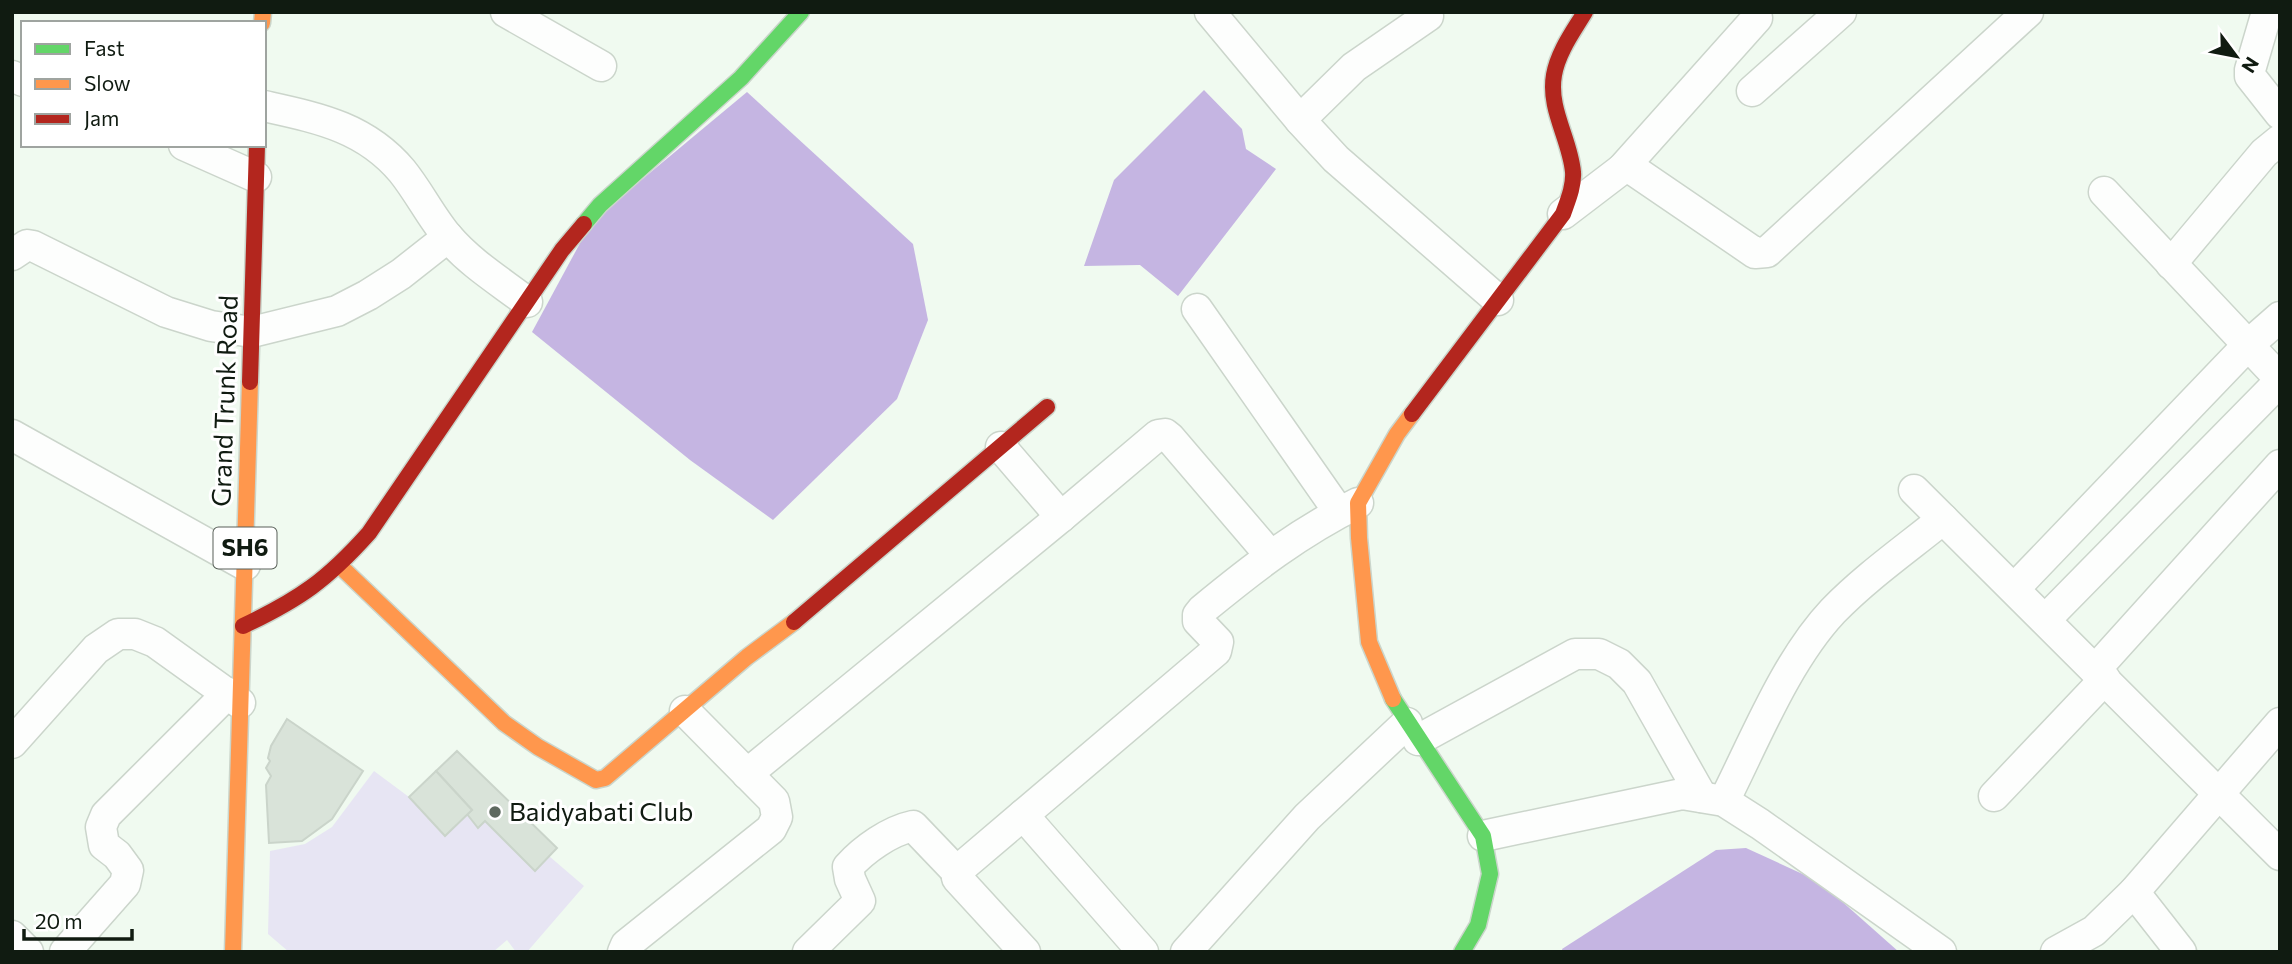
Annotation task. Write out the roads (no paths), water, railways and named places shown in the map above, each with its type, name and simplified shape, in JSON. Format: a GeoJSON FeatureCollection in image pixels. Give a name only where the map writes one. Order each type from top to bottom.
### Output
{"type":"FeatureCollection","features":[{"type":"Feature","properties":{"kind":"street"},"geometry":{"type":"LineString","coordinates":[[506,12],[601,66]]}},
{"type":"Feature","properties":{"kind":"street"},"geometry":{"type":"LineString","coordinates":[[243,626],[283,607],[312,589],[369,533],[562,250],[600,205],[741,78],[801,12]]}},
{"type":"Feature","properties":{"kind":"street"},"geometry":{"type":"LineString","coordinates":[[1210,12],[1336,159],[1498,300]]}},
{"type":"Feature","properties":{"kind":"street"},"geometry":{"type":"LineString","coordinates":[[1563,214],[1571,189],[1572,167],[1554,107],[1553,79],[1564,46],[1584,12]]}},
{"type":"Feature","properties":{"kind":"street"},"geometry":{"type":"LineString","coordinates":[[1752,91],[1841,12]]}},
{"type":"Feature","properties":{"kind":"street"},"geometry":{"type":"LineString","coordinates":[[1622,169],[1629,167],[1635,170],[1755,253],[1767,252],[2028,12]]}},
{"type":"Feature","properties":{"kind":"street"},"geometry":{"type":"LineString","coordinates":[[2267,12],[2250,76],[2280,114]]}},
{"type":"Feature","properties":{"kind":"street"},"geometry":{"type":"LineString","coordinates":[[1300,120],[1354,66],[1428,16]]}},
{"type":"Feature","properties":{"kind":"street"},"geometry":{"type":"LineString","coordinates":[[1024,952],[957,878],[962,866],[1216,651],[1218,642],[1198,621],[1198,615],[1270,555],[1349,508],[1397,434],[1563,214],[1622,169],[1757,18]]}},
{"type":"Feature","properties":{"kind":"street"},"geometry":{"type":"LineString","coordinates":[[266,106],[318,118],[349,129],[375,145],[401,170],[448,237],[471,259],[527,302]]}},
{"type":"Feature","properties":{"kind":"street"},"geometry":{"type":"LineString","coordinates":[[2171,264],[2264,153],[2280,141]]}},
{"type":"Feature","properties":{"kind":"street"},"geometry":{"type":"LineString","coordinates":[[188,147],[256,177]]}},
{"type":"Feature","properties":{"kind":"street","name":"Grand Trunk Road"},"geometry":{"type":"LineString","coordinates":[[233,952],[234,698],[243,626],[257,147]]}},
{"type":"Feature","properties":{"kind":"street"},"geometry":{"type":"LineString","coordinates":[[2045,620],[2280,380],[2104,192]]}},
{"type":"Feature","properties":{"kind":"street"},"geometry":{"type":"LineString","coordinates":[[12,255],[27,245],[33,246],[177,316],[211,326],[252,332],[337,312],[401,274],[448,237]]}},
{"type":"Feature","properties":{"kind":"street"},"geometry":{"type":"LineString","coordinates":[[1197,309],[1349,508],[1359,538],[1369,642],[1387,688],[1413,732],[1483,836],[1490,874],[1478,925],[1462,952]]}},
{"type":"Feature","properties":{"kind":"street"},"geometry":{"type":"LineString","coordinates":[[2014,589],[2248,345],[2280,317]]}},
{"type":"Feature","properties":{"kind":"street"},"geometry":{"type":"LineString","coordinates":[[339,565],[504,723],[589,778],[605,778],[747,657],[802,616],[1047,407]]}},
{"type":"Feature","properties":{"kind":"street"},"geometry":{"type":"LineString","coordinates":[[747,774],[1158,435],[1165,434],[1270,555]]}},
{"type":"Feature","properties":{"kind":"street"},"geometry":{"type":"LineString","coordinates":[[12,435],[245,565]]}},
{"type":"Feature","properties":{"kind":"street"},"geometry":{"type":"LineString","coordinates":[[1001,447],[1061,517]]}},
{"type":"Feature","properties":{"kind":"street"},"geometry":{"type":"LineString","coordinates":[[1994,796],[2280,465]]}},
{"type":"Feature","properties":{"kind":"street"},"geometry":{"type":"LineString","coordinates":[[1914,490],[2280,855]]}},
{"type":"Feature","properties":{"kind":"street"},"geometry":{"type":"LineString","coordinates":[[1713,799],[1808,642],[1831,613],[1857,587],[1943,519]]}},
{"type":"Feature","properties":{"kind":"street"},"geometry":{"type":"LineString","coordinates":[[12,743],[96,649],[118,634],[135,634],[155,642],[234,698],[106,815],[100,827],[104,845],[117,855],[128,870],[125,884],[65,952]]}},
{"type":"Feature","properties":{"kind":"street"},"geometry":{"type":"LineString","coordinates":[[1186,952],[1307,817],[1413,732],[1575,654],[1599,654],[1619,664],[1637,682],[1713,799]]}},
{"type":"Feature","properties":{"kind":"street"},"geometry":{"type":"LineString","coordinates":[[623,952],[626,945],[771,829],[777,817],[774,801],[685,711]]}},
{"type":"Feature","properties":{"kind":"street"},"geometry":{"type":"LineString","coordinates":[[2056,952],[2094,931],[2134,892],[2280,723]]}},
{"type":"Feature","properties":{"kind":"street"},"geometry":{"type":"LineString","coordinates":[[1483,836],[1682,794],[1713,799],[1760,824],[1941,952]]}},
{"type":"Feature","properties":{"kind":"street"},"geometry":{"type":"LineString","coordinates":[[1023,815],[1143,952]]}},
{"type":"Feature","properties":{"kind":"street"},"geometry":{"type":"LineString","coordinates":[[808,952],[860,901],[850,879],[848,867],[858,856],[900,828],[913,825],[958,873]]}},
{"type":"Feature","properties":{"kind":"street"},"geometry":{"type":"LineString","coordinates":[[2134,892],[2181,952]]}},
{"type":"Feature","properties":{"kind":"street"},"geometry":{"type":"LineString","coordinates":[[12,936],[28,952]]}},
{"type":"Feature","properties":{"kind":"place","name":"Baidyabati Club"},"geometry":{"type":"Point","coordinates":[495,812]}}]}
